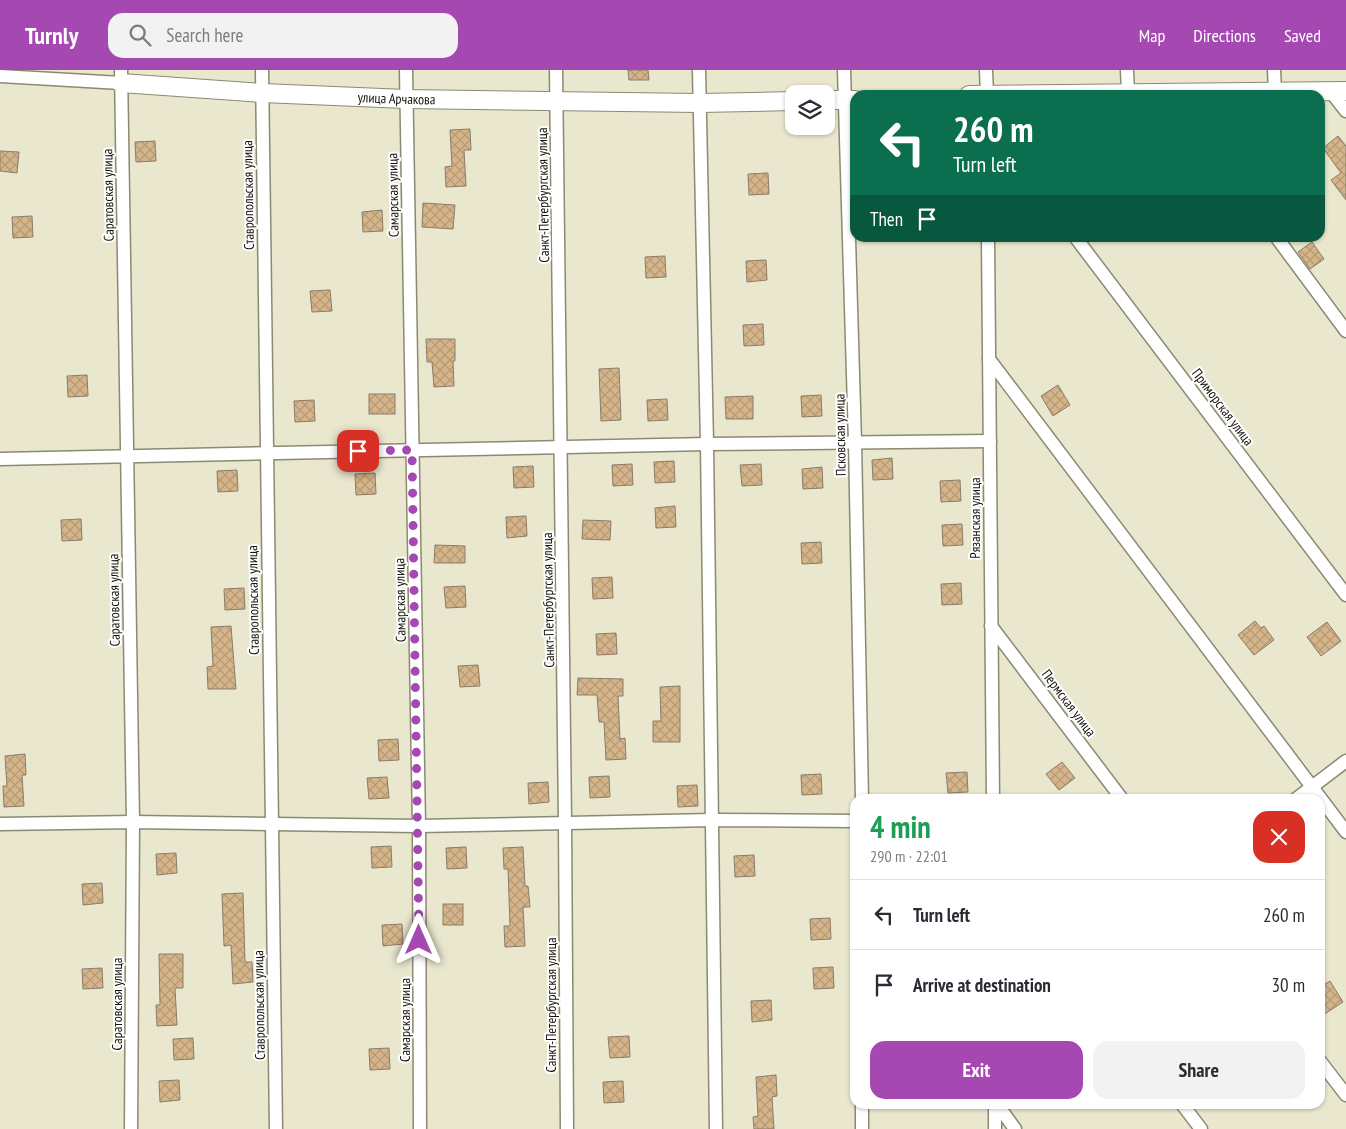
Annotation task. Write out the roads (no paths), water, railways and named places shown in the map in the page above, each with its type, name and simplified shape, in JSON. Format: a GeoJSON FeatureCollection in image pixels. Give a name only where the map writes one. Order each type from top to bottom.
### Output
{"type":"FeatureCollection","features":[{"type":"Feature","properties":{"kind":"street","name":"Ставропольская улица"},"geometry":{"type":"LineString","coordinates":[[262,70],[276,1129]]}},
{"type":"Feature","properties":{"kind":"street","name":"Самарская улица"},"geometry":{"type":"LineString","coordinates":[[406,70],[419,826],[420,1129]]}},
{"type":"Feature","properties":{"kind":"street","name":"Санкт-Петербургская улица"},"geometry":{"type":"LineString","coordinates":[[556,70],[567,1129]]}},
{"type":"Feature","properties":{"kind":"street"},"geometry":{"type":"LineString","coordinates":[[699,70],[707,444],[716,1129]]}},
{"type":"Feature","properties":{"kind":"street","name":"Псковская улица"},"geometry":{"type":"LineString","coordinates":[[844,70],[850,100]]}},
{"type":"Feature","properties":{"kind":"street"},"geometry":{"type":"LineString","coordinates":[[986,70],[987,90]]}},
{"type":"Feature","properties":{"kind":"street"},"geometry":{"type":"LineString","coordinates":[[1127,70],[1128,90]]}},
{"type":"Feature","properties":{"kind":"street"},"geometry":{"type":"LineString","coordinates":[[1274,70],[1275,90]]}},
{"type":"Feature","properties":{"kind":"street","name":"улица Арчакова"},"geometry":{"type":"LineString","coordinates":[[0,76],[121,76],[262,93],[406,99],[700,103],[785,101]]}},
{"type":"Feature","properties":{"kind":"street","name":"Саратовская улица"},"geometry":{"type":"LineString","coordinates":[[121,76],[133,822],[131,1129]]}},
{"type":"Feature","properties":{"kind":"street"},"geometry":{"type":"LineString","coordinates":[[1325,92],[1339,92],[1346,111]]}},
{"type":"Feature","properties":{"kind":"street"},"geometry":{"type":"LineString","coordinates":[[835,100],[850,100]]}},
{"type":"Feature","properties":{"kind":"street","name":"Псковская улица"},"geometry":{"type":"LineString","coordinates":[[852,242],[862,794]]}},
{"type":"Feature","properties":{"kind":"street","name":"Рязанская улица"},"geometry":{"type":"LineString","coordinates":[[988,242],[993,794]]}},
{"type":"Feature","properties":{"kind":"street","name":"Приморская улица"},"geometry":{"type":"LineString","coordinates":[[1079,242],[1346,595]]}},
{"type":"Feature","properties":{"kind":"street"},"geometry":{"type":"LineString","coordinates":[[1280,242],[1346,331]]}},
{"type":"Feature","properties":{"kind":"street"},"geometry":{"type":"LineString","coordinates":[[989,359],[1317,794]]}},
{"type":"Feature","properties":{"kind":"street"},"geometry":{"type":"LineString","coordinates":[[0,459],[707,444],[990,441]]}},
{"type":"Feature","properties":{"kind":"street","name":"Пермская улица"},"geometry":{"type":"LineString","coordinates":[[991,626],[1118,794]]}},
{"type":"Feature","properties":{"kind":"street"},"geometry":{"type":"LineString","coordinates":[[1303,794],[1346,761]]}},
{"type":"Feature","properties":{"kind":"street"},"geometry":{"type":"LineString","coordinates":[[1325,804],[1346,832]]}},
{"type":"Feature","properties":{"kind":"street"},"geometry":{"type":"LineString","coordinates":[[0,824],[133,822],[419,826],[712,820],[850,821]]}},
{"type":"Feature","properties":{"kind":"street"},"geometry":{"type":"LineString","coordinates":[[1325,1068],[1346,1095]]}},
{"type":"Feature","properties":{"kind":"street"},"geometry":{"type":"LineString","coordinates":[[862,1109],[862,1129]]}},
{"type":"Feature","properties":{"kind":"street"},"geometry":{"type":"LineString","coordinates":[[995,1129],[996,1109]]}},
{"type":"Feature","properties":{"kind":"street"},"geometry":{"type":"LineString","coordinates":[[1000,1109],[1015,1129]]}},
{"type":"Feature","properties":{"kind":"street"},"geometry":{"type":"LineString","coordinates":[[1186,1109],[1201,1129]]}}]}
